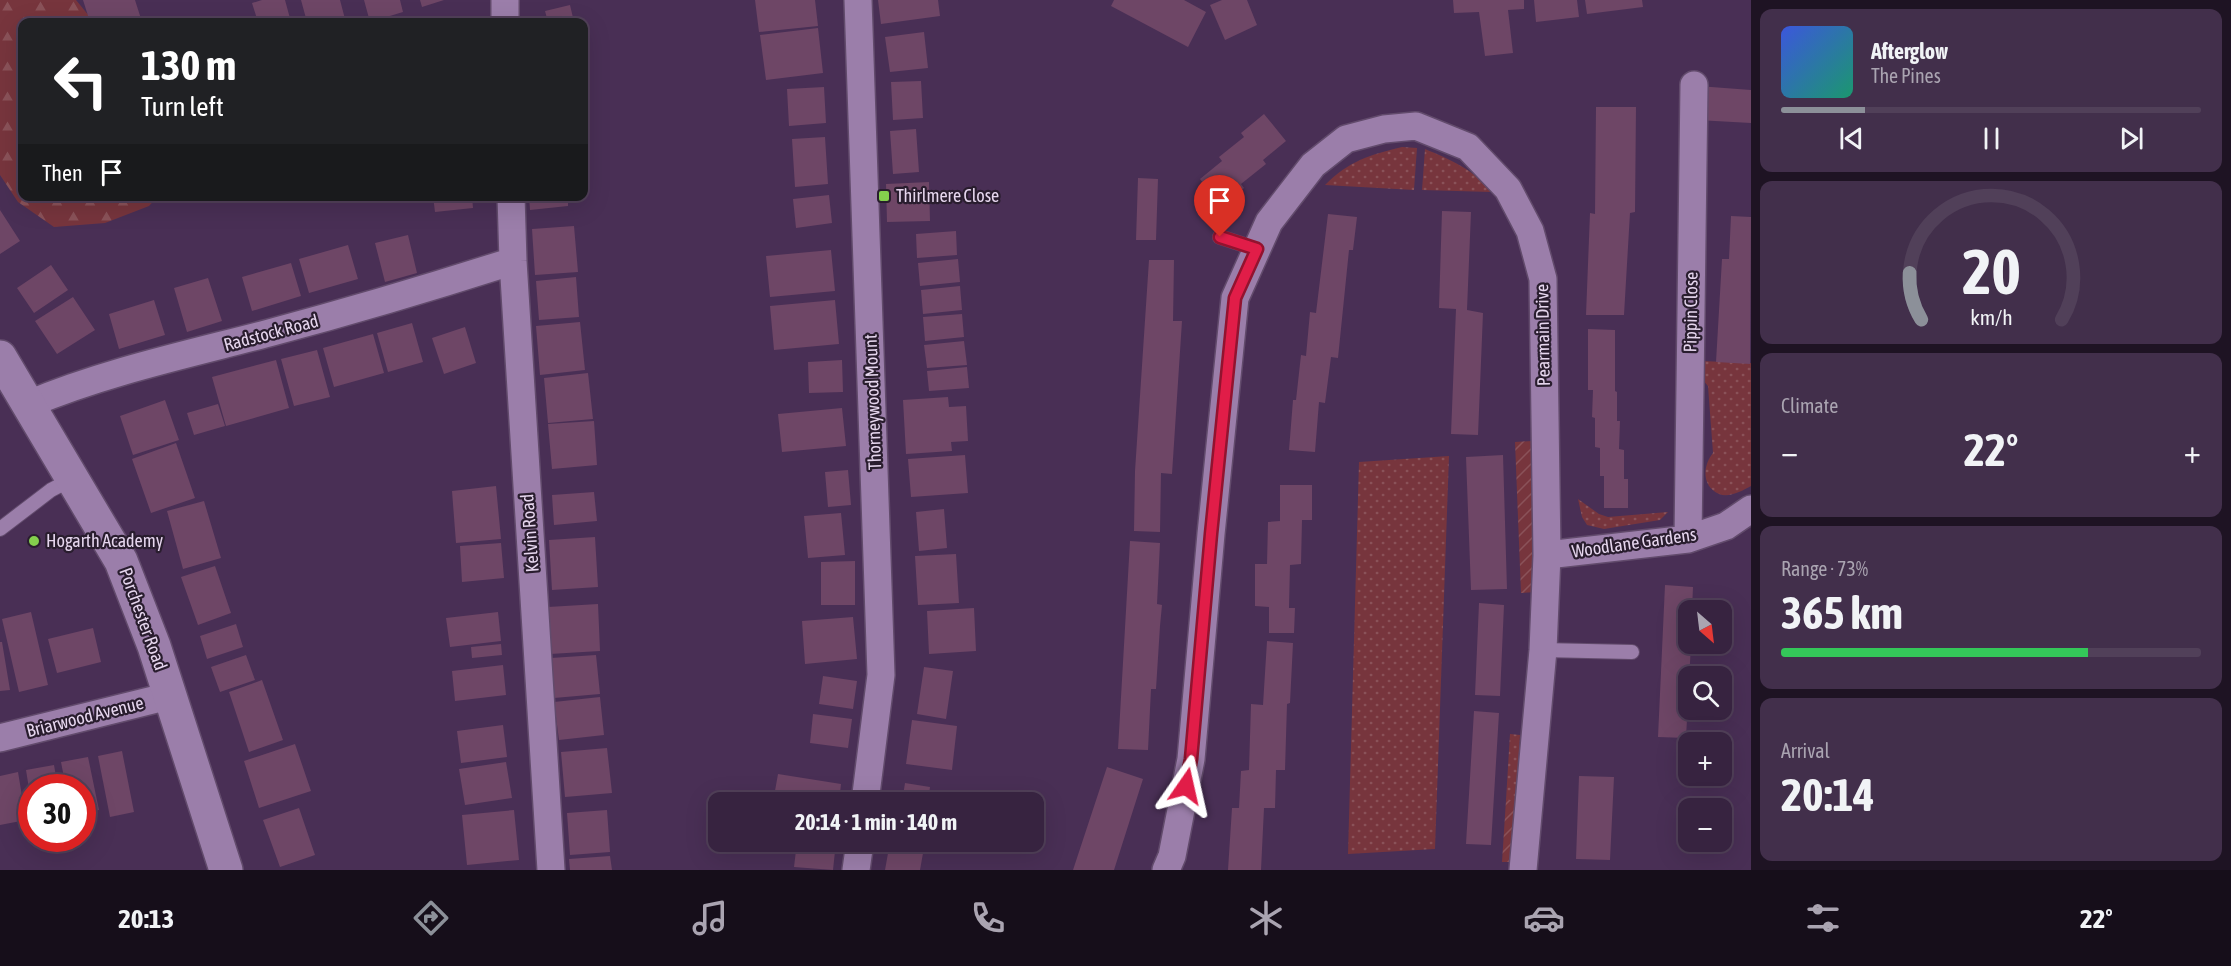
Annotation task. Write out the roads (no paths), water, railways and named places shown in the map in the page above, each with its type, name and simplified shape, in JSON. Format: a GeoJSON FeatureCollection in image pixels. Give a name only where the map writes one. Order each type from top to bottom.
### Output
{"type":"FeatureCollection","features":[{"type":"Feature","properties":{"kind":"street"},"geometry":{"type":"LineString","coordinates":[[505,0],[505,18]]}},
{"type":"Feature","properties":{"kind":"street","name":"Thorneywood Mount"},"geometry":{"type":"LineString","coordinates":[[858,0],[881,675],[866,792]]}},
{"type":"Feature","properties":{"kind":"street","name":"Pippin Close"},"geometry":{"type":"LineString","coordinates":[[1688,539],[1699,184],[1694,85]]}},
{"type":"Feature","properties":{"kind":"street","name":"Pearmain Drive"},"geometry":{"type":"LineString","coordinates":[[1166,870],[1172,856],[1191,759],[1235,298],[1269,222],[1313,165],[1346,140],[1384,129],[1416,126],[1468,147],[1508,189],[1530,231],[1543,279],[1547,555],[1543,650],[1523,870]]}},
{"type":"Feature","properties":{"kind":"street","name":"Kelvin Road"},"geometry":{"type":"LineString","coordinates":[[511,201],[551,870]]}},
{"type":"Feature","properties":{"kind":"street","name":"Radstock Road"},"geometry":{"type":"LineString","coordinates":[[29,404],[50,395],[159,362],[357,310],[513,261]]}},
{"type":"Feature","properties":{"kind":"street","name":"Porchester Road"},"geometry":{"type":"LineString","coordinates":[[0,357],[121,561],[154,646],[226,870]]}},
{"type":"Feature","properties":{"kind":"street","name":"Woodlane Gardens"},"geometry":{"type":"LineString","coordinates":[[1547,555],[1688,539],[1726,526],[1751,509]]}},
{"type":"Feature","properties":{"kind":"street","name":"Briarwood Avenue"},"geometry":{"type":"LineString","coordinates":[[0,738],[170,696]]}},
{"type":"Feature","properties":{"kind":"street"},"geometry":{"type":"LineString","coordinates":[[856,870],[859,852]]}},
{"type":"Feature","properties":{"kind":"lane"},"geometry":{"type":"LineString","coordinates":[[1220,237],[1257,249]]}},
{"type":"Feature","properties":{"kind":"lane"},"geometry":{"type":"LineString","coordinates":[[0,529],[51,490],[72,479]]}},
{"type":"Feature","properties":{"kind":"lane"},"geometry":{"type":"LineString","coordinates":[[1543,650],[1632,652]]}},
{"type":"Feature","properties":{"kind":"place","name":"Thirlmere Close"},"geometry":{"type":"Point","coordinates":[884,196]}},
{"type":"Feature","properties":{"kind":"place","name":"Hogarth Academy"},"geometry":{"type":"Point","coordinates":[34,541]}}]}
